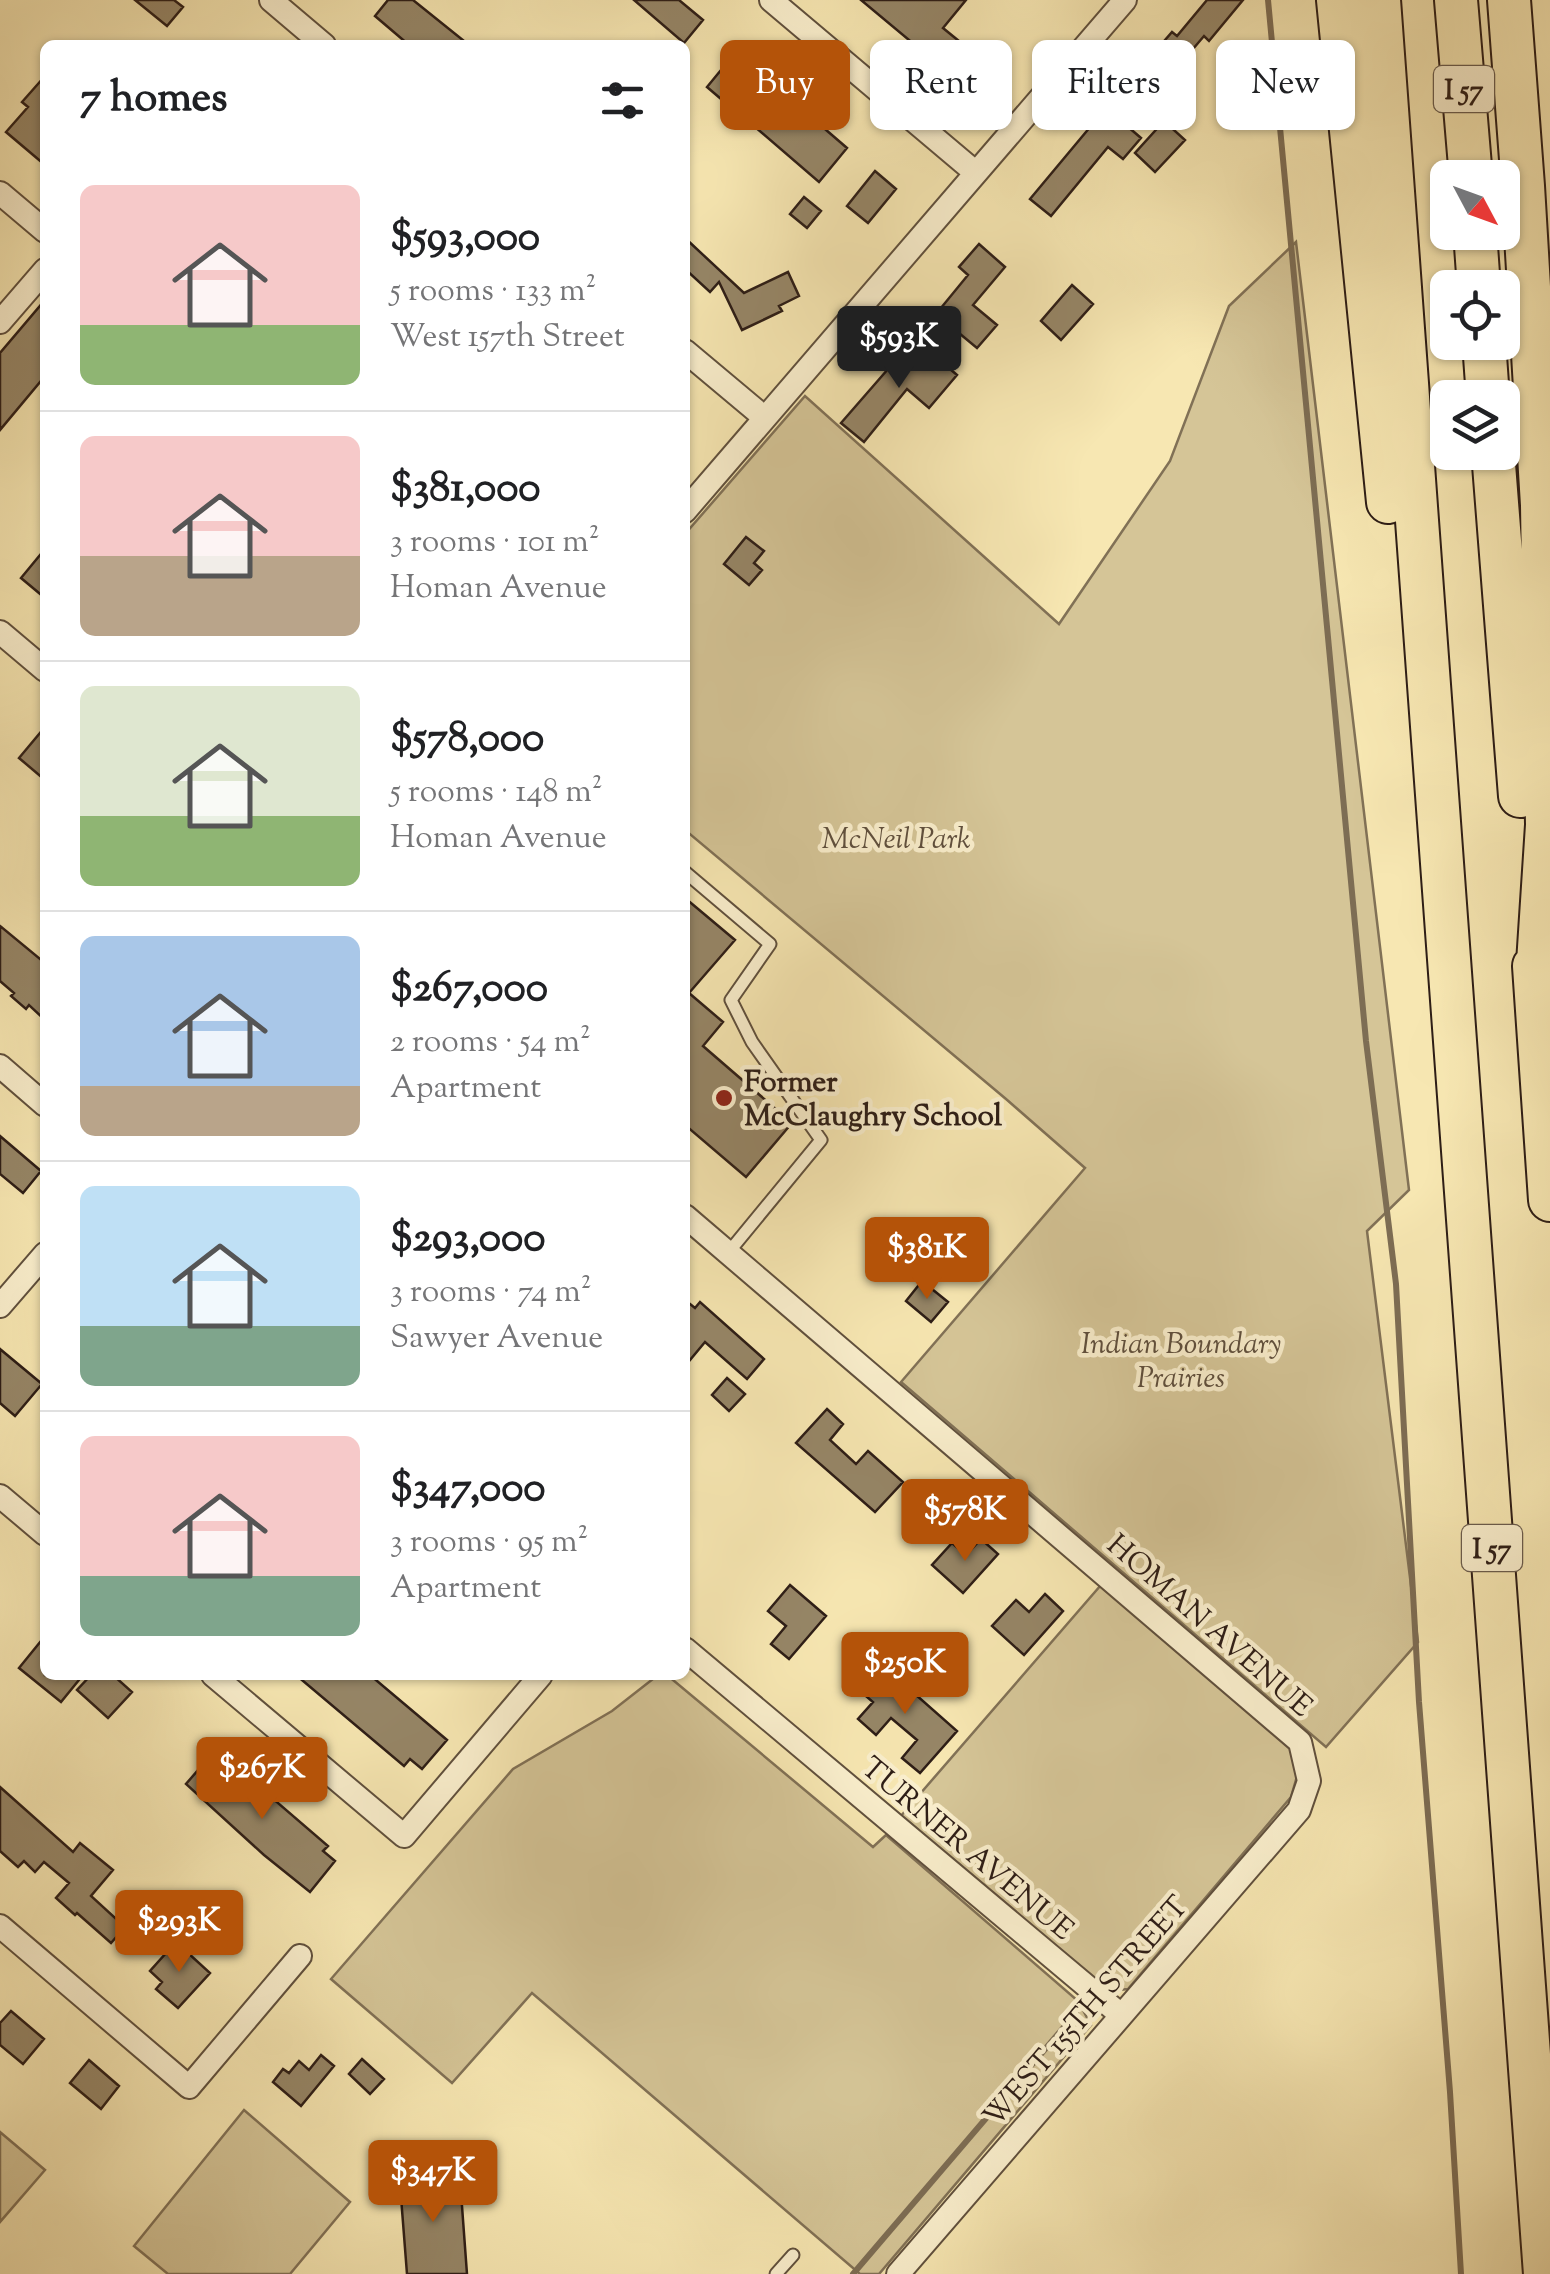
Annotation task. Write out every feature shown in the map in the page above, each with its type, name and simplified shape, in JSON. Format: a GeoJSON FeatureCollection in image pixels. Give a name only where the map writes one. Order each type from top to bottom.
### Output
{"type":"FeatureCollection","features":[{"type":"Feature","properties":{"kind":"highway"},"geometry":{"type":"LineString","coordinates":[[1338,0],[1388,509],[1440,823]]}},
{"type":"Feature","properties":{"kind":"highway","name":"I 57"},"geometry":{"type":"LineString","coordinates":[[1378,0],[1545,2274]]}},
{"type":"Feature","properties":{"kind":"highway","name":"I 57"},"geometry":{"type":"LineString","coordinates":[[1456,0],[1469,160]]}},
{"type":"Feature","properties":{"kind":"highway"},"geometry":{"type":"LineString","coordinates":[[1508,0],[1542,506],[1547,825],[1536,994]]}},
{"type":"Feature","properties":{"kind":"highway"},"geometry":{"type":"LineString","coordinates":[[1493,470],[1550,1200]]}},
{"type":"Feature","properties":{"kind":"street"},"geometry":{"type":"LineString","coordinates":[[271,0],[318,40]]}},
{"type":"Feature","properties":{"kind":"street"},"geometry":{"type":"LineString","coordinates":[[771,0],[976,173]]}},
{"type":"Feature","properties":{"kind":"street"},"geometry":{"type":"LineString","coordinates":[[690,505],[1125,0]]}},
{"type":"Feature","properties":{"kind":"street"},"geometry":{"type":"LineString","coordinates":[[0,193],[40,227]]}},
{"type":"Feature","properties":{"kind":"street"},"geometry":{"type":"LineString","coordinates":[[0,322],[40,276]]}},
{"type":"Feature","properties":{"kind":"street"},"geometry":{"type":"LineString","coordinates":[[690,355],[765,418]]}},
{"type":"Feature","properties":{"kind":"street"},"geometry":{"type":"LineString","coordinates":[[0,632],[40,666]]}},
{"type":"Feature","properties":{"kind":"street"},"geometry":{"type":"LineString","coordinates":[[0,1066],[40,1100]]}},
{"type":"Feature","properties":{"kind":"street","name":"HOMAN AVENUE"},"geometry":{"type":"LineString","coordinates":[[690,1220],[1300,1742],[1309,1781]]}},
{"type":"Feature","properties":{"kind":"street"},"geometry":{"type":"LineString","coordinates":[[0,1306],[40,1260]]}},
{"type":"Feature","properties":{"kind":"street"},"geometry":{"type":"LineString","coordinates":[[0,1496],[40,1530]]}},
{"type":"Feature","properties":{"kind":"street","name":"TURNER AVENUE"},"geometry":{"type":"LineString","coordinates":[[690,1653],[1121,2015]]}},
{"type":"Feature","properties":{"kind":"street"},"geometry":{"type":"LineString","coordinates":[[219,1680],[404,1836],[537,1680]]}},
{"type":"Feature","properties":{"kind":"street","name":"WEST 155TH STREET"},"geometry":{"type":"LineString","coordinates":[[898,2274],[1299,1810],[1309,1781]]}},
{"type":"Feature","properties":{"kind":"street"},"geometry":{"type":"LineString","coordinates":[[0,1926],[190,2087],[300,1956]]}},
{"type":"Feature","properties":{"kind":"lane"},"geometry":{"type":"LineString","coordinates":[[690,876],[770,944],[730,1000],[752,1042],[822,1140],[728,1253]]}},
{"type":"Feature","properties":{"kind":"lane"},"geometry":{"type":"LineString","coordinates":[[776,2274],[792,2255]]}},
{"type":"Feature","properties":{"kind":"green space","name":"Indian Boundary Prairies"},"geometry":{"type":"Polygon","coordinates":[[[1296,242],[1409,1190],[1367,1231],[1418,1642],[1326,1747],[901,1382],[1085,1168],[690,834],[690,528],[805,396],[1059,624],[1170,461],[1229,306],[1296,242]]]}},
{"type":"Feature","properties":{"kind":"green space"},"geometry":{"type":"Polygon","coordinates":[[[1101,1585],[1289,1745],[1300,1766],[1291,1797],[1128,1989],[1118,1990],[1099,1983],[900,1817],[1101,1585]]]}},
{"type":"Feature","properties":{"kind":"green space"},"geometry":{"type":"Polygon","coordinates":[[[652,1680],[673,1680],[873,1847],[886,1835],[1078,2001],[1091,2025],[879,2274],[860,2274],[532,1993],[452,2083],[331,1979],[513,1769],[612,1711],[652,1680]]]}},
{"type":"Feature","properties":{"kind":"green space"},"geometry":{"type":"Polygon","coordinates":[[[244,2110],[350,2202],[290,2274],[168,2274],[134,2246],[244,2110]]]}},
{"type":"Feature","properties":{"kind":"green space"},"geometry":{"type":"Polygon","coordinates":[[[0,2132],[45,2170],[0,2222],[0,2132]]]}},
{"type":"Feature","properties":{"kind":"building"},"geometry":{"type":"Polygon","coordinates":[[[135,0],[174,0],[183,7],[167,26],[135,0]]]}},
{"type":"Feature","properties":{"kind":"building"},"geometry":{"type":"Polygon","coordinates":[[[388,0],[413,0],[463,40],[403,40],[375,16],[388,0]]]}},
{"type":"Feature","properties":{"kind":"building"},"geometry":{"type":"Polygon","coordinates":[[[634,0],[679,0],[703,20],[686,40],[681,40],[634,0]]]}},
{"type":"Feature","properties":{"kind":"building"},"geometry":{"type":"Polygon","coordinates":[[[861,0],[966,0],[943,28],[958,40],[909,40],[861,0]]]}},
{"type":"Feature","properties":{"kind":"building"},"geometry":{"type":"Polygon","coordinates":[[[1207,0],[1243,0],[1209,41],[1204,36],[1196,45],[1196,40],[1165,40],[1172,32],[1177,36],[1207,0]]]}},
{"type":"Feature","properties":{"kind":"building"},"geometry":{"type":"Polygon","coordinates":[[[720,71],[720,98],[707,87],[720,71]]]}},
{"type":"Feature","properties":{"kind":"building"},"geometry":{"type":"Polygon","coordinates":[[[40,82],[40,161],[6,132],[28,107],[22,102],[40,82]]]}},
{"type":"Feature","properties":{"kind":"building"},"geometry":{"type":"Polygon","coordinates":[[[759,130],[826,130],[847,148],[819,182],[759,130]]]}},
{"type":"Feature","properties":{"kind":"building"},"geometry":{"type":"Polygon","coordinates":[[[1088,130],[1132,130],[1141,138],[1123,159],[1108,147],[1051,216],[1030,199],[1088,130]]]}},
{"type":"Feature","properties":{"kind":"building"},"geometry":{"type":"Polygon","coordinates":[[[1156,130],[1174,130],[1185,140],[1155,172],[1135,153],[1156,130]]]}},
{"type":"Feature","properties":{"kind":"building"},"geometry":{"type":"Polygon","coordinates":[[[875,171],[896,189],[868,223],[847,206],[875,171]]]}},
{"type":"Feature","properties":{"kind":"building"},"geometry":{"type":"Polygon","coordinates":[[[804,197],[821,211],[807,228],[790,214],[804,197]]]}},
{"type":"Feature","properties":{"kind":"building"},"geometry":{"type":"Polygon","coordinates":[[[690,243],[744,293],[788,272],[799,296],[779,306],[782,311],[742,330],[719,282],[710,292],[690,274],[690,243]]]}},
{"type":"Feature","properties":{"kind":"building"},"geometry":{"type":"Polygon","coordinates":[[[979,244],[1005,267],[973,305],[997,325],[977,348],[936,314],[968,275],[959,267],[979,244]]]}},
{"type":"Feature","properties":{"kind":"building"},"geometry":{"type":"Polygon","coordinates":[[[1072,285],[1093,304],[1061,340],[1041,321],[1072,285]]]}},
{"type":"Feature","properties":{"kind":"building"},"geometry":{"type":"Polygon","coordinates":[[[40,306],[40,382],[0,430],[0,353],[40,306]]]}},
{"type":"Feature","properties":{"kind":"building"},"geometry":{"type":"Polygon","coordinates":[[[929,351],[957,375],[929,408],[907,389],[864,442],[841,423],[902,353],[917,366],[929,351]]]}},
{"type":"Feature","properties":{"kind":"building"},"geometry":{"type":"Polygon","coordinates":[[[746,537],[764,551],[754,563],[762,570],[749,585],[724,564],[746,537]]]}},
{"type":"Feature","properties":{"kind":"building"},"geometry":{"type":"Polygon","coordinates":[[[40,555],[40,594],[21,578],[40,555]]]}},
{"type":"Feature","properties":{"kind":"building"},"geometry":{"type":"Polygon","coordinates":[[[40,733],[40,776],[19,758],[40,733]]]}},
{"type":"Feature","properties":{"kind":"building","name":"Former McClaughry School"},"geometry":{"type":"Polygon","coordinates":[[[690,902],[735,940],[690,992],[690,902]]]}},
{"type":"Feature","properties":{"kind":"building"},"geometry":{"type":"Polygon","coordinates":[[[0,926],[40,959],[40,1015],[29,1005],[26,1009],[0,981],[0,926]]]}},
{"type":"Feature","properties":{"kind":"building","name":"Former McClaughry School"},"geometry":{"type":"Polygon","coordinates":[[[690,994],[723,1022],[703,1046],[792,1123],[746,1177],[690,1129],[690,994]]]}},
{"type":"Feature","properties":{"kind":"building"},"geometry":{"type":"Polygon","coordinates":[[[0,1136],[40,1170],[23,1193],[0,1174],[0,1136]]]}},
{"type":"Feature","properties":{"kind":"building"},"geometry":{"type":"Polygon","coordinates":[[[930,1231],[950,1248],[931,1271],[911,1254],[930,1231]]]}},
{"type":"Feature","properties":{"kind":"building"},"geometry":{"type":"Polygon","coordinates":[[[922,1281],[948,1302],[931,1322],[906,1301],[922,1281]]]}},
{"type":"Feature","properties":{"kind":"building"},"geometry":{"type":"Polygon","coordinates":[[[700,1302],[764,1359],[747,1379],[705,1342],[690,1360],[690,1304],[695,1308],[700,1302]]]}},
{"type":"Feature","properties":{"kind":"building"},"geometry":{"type":"Polygon","coordinates":[[[0,1349],[40,1386],[15,1416],[0,1403],[0,1349]]]}},
{"type":"Feature","properties":{"kind":"building"},"geometry":{"type":"Polygon","coordinates":[[[727,1378],[745,1394],[729,1411],[712,1395],[727,1378]]]}},
{"type":"Feature","properties":{"kind":"building"},"geometry":{"type":"Polygon","coordinates":[[[827,1409],[843,1424],[830,1440],[856,1464],[868,1451],[903,1482],[875,1512],[796,1443],[827,1409]]]}},
{"type":"Feature","properties":{"kind":"building"},"geometry":{"type":"Polygon","coordinates":[[[981,1539],[998,1554],[963,1593],[932,1565],[952,1543],[966,1555],[981,1539]]]}},
{"type":"Feature","properties":{"kind":"building"},"geometry":{"type":"Polygon","coordinates":[[[790,1585],[826,1616],[789,1659],[771,1644],[786,1626],[768,1611],[790,1585]]]}},
{"type":"Feature","properties":{"kind":"building"},"geometry":{"type":"Polygon","coordinates":[[[1045,1594],[1063,1611],[1024,1655],[992,1626],[1016,1600],[1029,1612],[1045,1594]]]}},
{"type":"Feature","properties":{"kind":"building"},"geometry":{"type":"Polygon","coordinates":[[[40,1642],[40,1680],[79,1680],[61,1702],[19,1668],[40,1642]]]}},
{"type":"Feature","properties":{"kind":"building"},"geometry":{"type":"Polygon","coordinates":[[[881,1664],[957,1731],[920,1773],[902,1758],[917,1740],[891,1718],[876,1735],[858,1719],[873,1702],[859,1690],[881,1664]]]}},
{"type":"Feature","properties":{"kind":"building"},"geometry":{"type":"Polygon","coordinates":[[[86,1680],[119,1680],[132,1692],[108,1718],[77,1690],[86,1680]]]}},
{"type":"Feature","properties":{"kind":"building"},"geometry":{"type":"Polygon","coordinates":[[[302,1680],[376,1680],[447,1740],[422,1769],[410,1759],[404,1766],[302,1680]]]}},
{"type":"Feature","properties":{"kind":"building"},"geometry":{"type":"Polygon","coordinates":[[[211,1755],[223,1766],[228,1760],[328,1846],[323,1851],[335,1861],[310,1892],[186,1784],[211,1755]]]}},
{"type":"Feature","properties":{"kind":"building"},"geometry":{"type":"Polygon","coordinates":[[[0,1787],[73,1852],[80,1843],[113,1870],[91,1896],[125,1927],[111,1943],[56,1898],[69,1883],[44,1862],[35,1872],[24,1861],[18,1867],[0,1851],[0,1787]]]}},
{"type":"Feature","properties":{"kind":"building"},"geometry":{"type":"Polygon","coordinates":[[[176,1942],[210,1973],[178,2008],[156,1989],[162,1982],[150,1971],[176,1942]]]}},
{"type":"Feature","properties":{"kind":"building"},"geometry":{"type":"Polygon","coordinates":[[[11,2011],[44,2039],[23,2064],[0,2045],[0,2023],[11,2011]]]}},
{"type":"Feature","properties":{"kind":"building"},"geometry":{"type":"Polygon","coordinates":[[[321,2055],[334,2066],[301,2106],[273,2082],[283,2069],[289,2073],[299,2061],[309,2070],[321,2055]]]}},
{"type":"Feature","properties":{"kind":"building"},"geometry":{"type":"Polygon","coordinates":[[[362,2059],[384,2079],[370,2094],[349,2074],[362,2059]]]}},
{"type":"Feature","properties":{"kind":"building"},"geometry":{"type":"Polygon","coordinates":[[[89,2060],[119,2086],[101,2109],[70,2083],[89,2060]]]}},
{"type":"Feature","properties":{"kind":"building"},"geometry":{"type":"Polygon","coordinates":[[[436,2172],[437,2182],[460,2179],[467,2274],[407,2274],[400,2184],[408,2184],[408,2173],[436,2172]]]}},
{"type":"Feature","properties":{"kind":"waterway"},"geometry":{"type":"LineString","coordinates":[[1268,0],[1366,1041],[1396,1284],[1419,1702],[1461,2274]]}},
{"type":"Feature","properties":{"kind":"waterway"},"geometry":{"type":"LineString","coordinates":[[853,2274],[1076,2013]]}},
{"type":"Feature","properties":{"kind":"place","name":"Former McClaughry School"},"geometry":{"type":"Point","coordinates":[724,1098]}},
{"type":"Feature","properties":{"kind":"park label","name":"McNeil Park"},"geometry":{"type":"Point","coordinates":[896,838]}}]}
